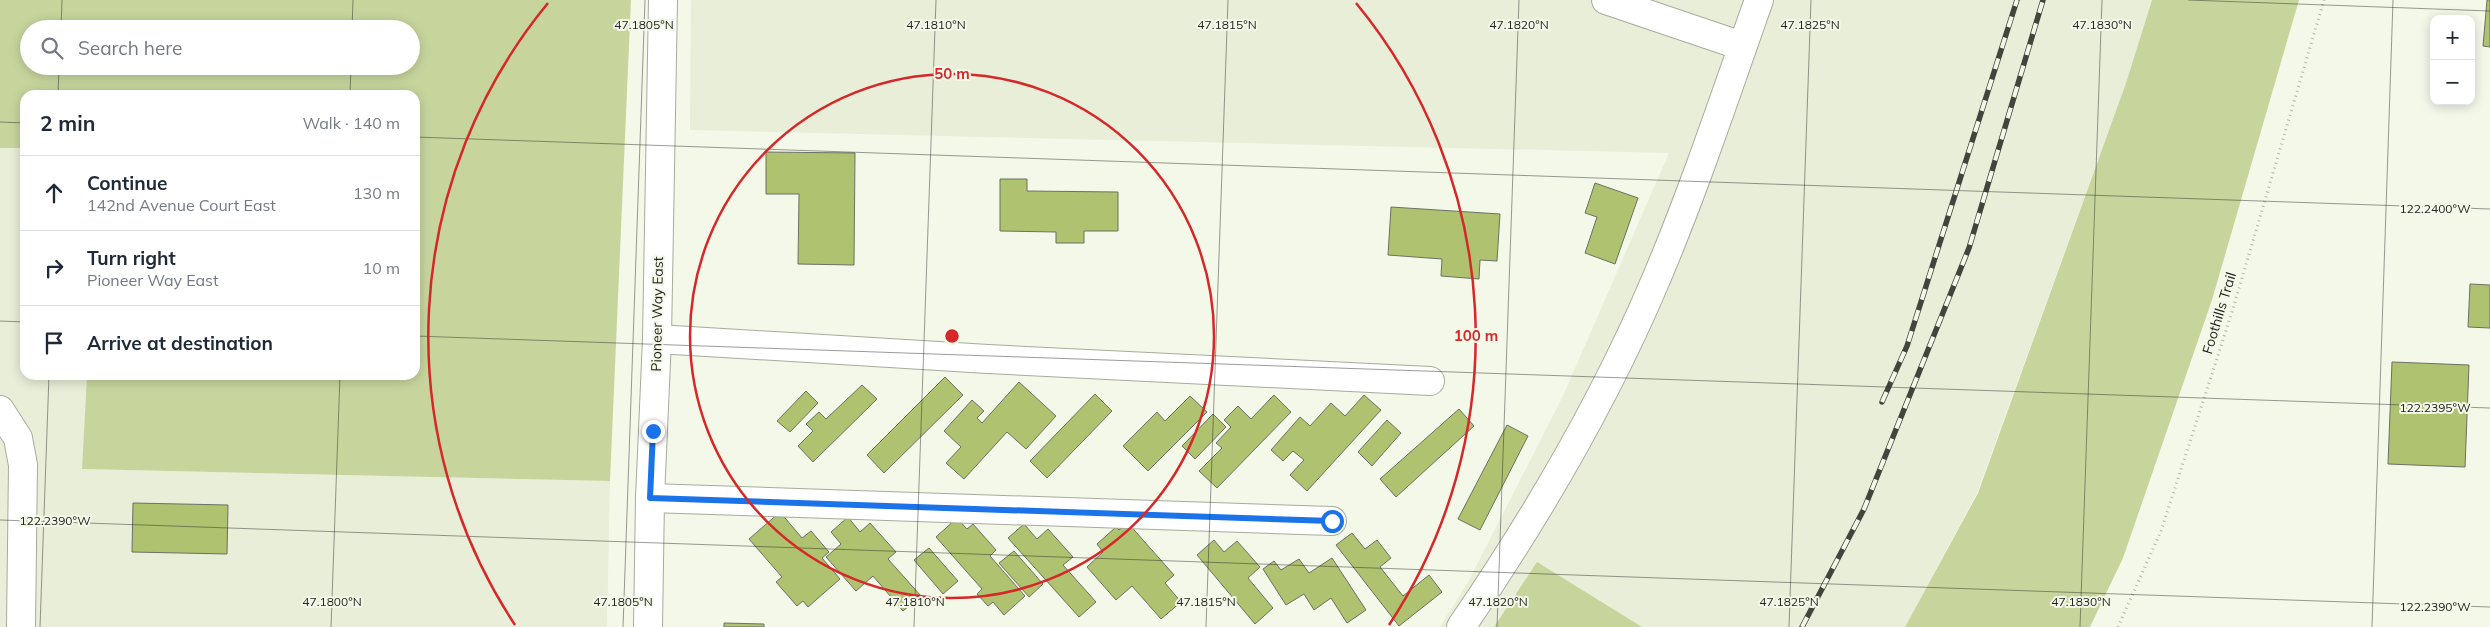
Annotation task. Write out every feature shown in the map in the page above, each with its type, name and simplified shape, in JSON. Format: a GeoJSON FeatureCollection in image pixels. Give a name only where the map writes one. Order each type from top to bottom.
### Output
{"type":"FeatureCollection","features":[{"type":"Feature","properties":{"kind":"street","name":"Pioneer Way East"},"geometry":{"type":"LineString","coordinates":[[648,627],[650,498],[657,339],[663,0]]}},
{"type":"Feature","properties":{"kind":"street"},"geometry":{"type":"LineString","coordinates":[[1606,0],[1742,46]]}},
{"type":"Feature","properties":{"kind":"street"},"geometry":{"type":"LineString","coordinates":[[1461,627],[1489,586],[1594,410],[1657,278],[1759,0]]}},
{"type":"Feature","properties":{"kind":"street"},"geometry":{"type":"LineString","coordinates":[[657,339],[988,359],[1430,380]]}},
{"type":"Feature","properties":{"kind":"street"},"geometry":{"type":"LineString","coordinates":[[0,410],[18,438],[23,464],[21,627]]}},
{"type":"Feature","properties":{"kind":"street"},"geometry":{"type":"LineString","coordinates":[[650,498],[1332,521]]}},
{"type":"Feature","properties":{"kind":"path","name":"Foothills Trail"},"geometry":{"type":"LineString","coordinates":[[2118,627],[2161,531],[2232,312],[2324,0]]}},
{"type":"Feature","properties":{"kind":"shaded area"},"geometry":{"type":"Polygon","coordinates":[[[691,0],[2152,0],[2126,83],[1977,493],[1905,627],[1440,627],[1468,582],[1562,398],[1669,153],[690,130],[691,0]]]}},
{"type":"Feature","properties":{"kind":"shaded area"},"geometry":{"type":"Polygon","coordinates":[[[0,148],[20,148],[20,380],[87,380],[82,469],[610,481],[607,627],[0,627],[0,148]]]}},
{"type":"Feature","properties":{"kind":"green space"},"geometry":{"type":"Polygon","coordinates":[[[0,0],[631,0],[610,481],[82,469],[87,380],[420,380],[420,90],[20,90],[20,148],[0,148],[0,0]]]}},
{"type":"Feature","properties":{"kind":"green space"},"geometry":{"type":"Polygon","coordinates":[[[2152,0],[2299,0],[2212,300],[2123,558],[2090,627],[1905,627],[1978,493],[2126,83],[2152,0]]]}},
{"type":"Feature","properties":{"kind":"green space"},"geometry":{"type":"Polygon","coordinates":[[[1537,562],[1642,627],[1494,627],[1537,562]]]}},
{"type":"Feature","properties":{"kind":"building"},"geometry":{"type":"Polygon","coordinates":[[[2487,0],[2490,0],[2490,47],[2483,46],[2487,0]]]}},
{"type":"Feature","properties":{"kind":"building"},"geometry":{"type":"Polygon","coordinates":[[[766,152],[855,153],[854,265],[798,264],[799,194],[766,194],[766,152]]]}},
{"type":"Feature","properties":{"kind":"building"},"geometry":{"type":"Polygon","coordinates":[[[1000,179],[1027,179],[1027,191],[1118,192],[1118,231],[1084,231],[1084,243],[1056,243],[1056,232],[1000,231],[1000,179]]]}},
{"type":"Feature","properties":{"kind":"building"},"geometry":{"type":"Polygon","coordinates":[[[1595,183],[1638,198],[1615,264],[1585,253],[1597,217],[1585,213],[1595,183]]]}},
{"type":"Feature","properties":{"kind":"building"},"geometry":{"type":"Polygon","coordinates":[[[1391,207],[1500,214],[1497,261],[1480,260],[1479,279],[1441,276],[1442,259],[1388,255],[1391,207]]]}},
{"type":"Feature","properties":{"kind":"building"},"geometry":{"type":"Polygon","coordinates":[[[2470,284],[2490,285],[2490,328],[2468,327],[2470,284]]]}},
{"type":"Feature","properties":{"kind":"building"},"geometry":{"type":"Polygon","coordinates":[[[2392,362],[2469,365],[2465,467],[2388,464],[2392,362]]]}},
{"type":"Feature","properties":{"kind":"building"},"geometry":{"type":"Polygon","coordinates":[[[945,377],[963,395],[884,473],[867,455],[945,377]]]}},
{"type":"Feature","properties":{"kind":"building"},"geometry":{"type":"Polygon","coordinates":[[[1019,382],[1056,416],[1026,449],[1007,432],[964,479],[946,463],[961,447],[944,431],[972,400],[984,411],[977,418],[982,423],[1019,382]]]}},
{"type":"Feature","properties":{"kind":"building"},"geometry":{"type":"Polygon","coordinates":[[[862,385],[877,399],[813,462],[798,446],[813,431],[806,424],[819,412],[826,419],[862,385]]]}},
{"type":"Feature","properties":{"kind":"building"},"geometry":{"type":"Polygon","coordinates":[[[806,391],[818,403],[790,432],[777,421],[806,391]]]}},
{"type":"Feature","properties":{"kind":"building"},"geometry":{"type":"Polygon","coordinates":[[[1095,394],[1112,411],[1047,478],[1030,461],[1095,394]]]}},
{"type":"Feature","properties":{"kind":"building"},"geometry":{"type":"Polygon","coordinates":[[[1274,395],[1291,412],[1217,488],[1199,471],[1222,448],[1216,443],[1231,427],[1224,420],[1238,406],[1251,419],[1274,395]]]}},
{"type":"Feature","properties":{"kind":"building"},"geometry":{"type":"Polygon","coordinates":[[[1364,395],[1381,410],[1307,491],[1290,475],[1304,460],[1293,451],[1283,461],[1271,450],[1300,417],[1310,426],[1331,403],[1345,416],[1364,395]]]}},
{"type":"Feature","properties":{"kind":"building"},"geometry":{"type":"Polygon","coordinates":[[[1190,396],[1207,412],[1148,471],[1123,446],[1157,412],[1165,421],[1190,396]]]}},
{"type":"Feature","properties":{"kind":"building"},"geometry":{"type":"Polygon","coordinates":[[[1459,409],[1474,426],[1396,497],[1380,479],[1459,409]]]}},
{"type":"Feature","properties":{"kind":"building"},"geometry":{"type":"Polygon","coordinates":[[[1213,414],[1226,427],[1195,459],[1182,446],[1213,414]]]}},
{"type":"Feature","properties":{"kind":"building"},"geometry":{"type":"Polygon","coordinates":[[[1387,420],[1401,433],[1372,466],[1358,452],[1387,420]]]}},
{"type":"Feature","properties":{"kind":"building"},"geometry":{"type":"Polygon","coordinates":[[[1507,425],[1528,436],[1480,530],[1458,519],[1507,425]]]}},
{"type":"Feature","properties":{"kind":"building"},"geometry":{"type":"Polygon","coordinates":[[[133,503],[228,505],[227,554],[132,552],[133,503]]]}},
{"type":"Feature","properties":{"kind":"building"},"geometry":{"type":"Polygon","coordinates":[[[780,512],[802,538],[811,531],[829,552],[822,558],[840,579],[808,607],[803,601],[797,606],[776,582],[782,577],[749,539],[780,512]]]}},
{"type":"Feature","properties":{"kind":"building"},"geometry":{"type":"Polygon","coordinates":[[[848,517],[860,532],[870,523],[896,552],[888,559],[921,596],[903,611],[873,576],[856,591],[826,557],[841,544],[831,532],[848,517]]]}},
{"type":"Feature","properties":{"kind":"building"},"geometry":{"type":"Polygon","coordinates":[[[957,518],[967,529],[973,524],[996,550],[990,556],[1025,596],[1004,615],[993,602],[988,606],[977,594],[982,589],[936,537],[957,518]]]}},
{"type":"Feature","properties":{"kind":"building"},"geometry":{"type":"Polygon","coordinates":[[[1128,523],[1174,575],[1165,583],[1181,602],[1161,619],[1132,586],[1116,600],[1087,567],[1103,552],[1097,544],[1116,527],[1119,530],[1128,523]]]}},
{"type":"Feature","properties":{"kind":"building"},"geometry":{"type":"Polygon","coordinates":[[[1024,524],[1037,539],[1048,529],[1073,557],[1063,565],[1096,602],[1079,617],[1008,538],[1024,524]]]}},
{"type":"Feature","properties":{"kind":"building"},"geometry":{"type":"Polygon","coordinates":[[[1352,533],[1365,549],[1377,540],[1391,558],[1380,567],[1403,596],[1429,575],[1442,592],[1399,626],[1336,545],[1352,533]]]}},
{"type":"Feature","properties":{"kind":"building"},"geometry":{"type":"Polygon","coordinates":[[[1214,540],[1224,552],[1237,541],[1260,567],[1248,578],[1273,608],[1255,624],[1197,555],[1214,540]]]}},
{"type":"Feature","properties":{"kind":"building"},"geometry":{"type":"Polygon","coordinates":[[[929,548],[958,581],[943,594],[914,560],[929,548]]]}},
{"type":"Feature","properties":{"kind":"building"},"geometry":{"type":"Polygon","coordinates":[[[1014,551],[1043,584],[1029,597],[999,563],[1014,551]]]}},
{"type":"Feature","properties":{"kind":"building"},"geometry":{"type":"Polygon","coordinates":[[[1332,558],[1366,610],[1347,623],[1331,598],[1314,610],[1304,594],[1286,605],[1263,569],[1274,561],[1281,570],[1299,559],[1309,573],[1332,558]]]}},
{"type":"Feature","properties":{"kind":"building"},"geometry":{"type":"Polygon","coordinates":[[[724,623],[764,624],[764,627],[724,627],[724,623]]]}},
{"type":"Feature","properties":{"kind":"railway"},"geometry":{"type":"LineString","coordinates":[[1882,402],[1907,346],[2017,0]]}},
{"type":"Feature","properties":{"kind":"railway"},"geometry":{"type":"LineString","coordinates":[[1802,627],[1864,509],[1969,248],[2043,0]]}},
{"type":"Feature","properties":{"kind":"route"},"geometry":{"type":"LineString","coordinates":[[653,431],[650,498],[1332,521]]}}]}
